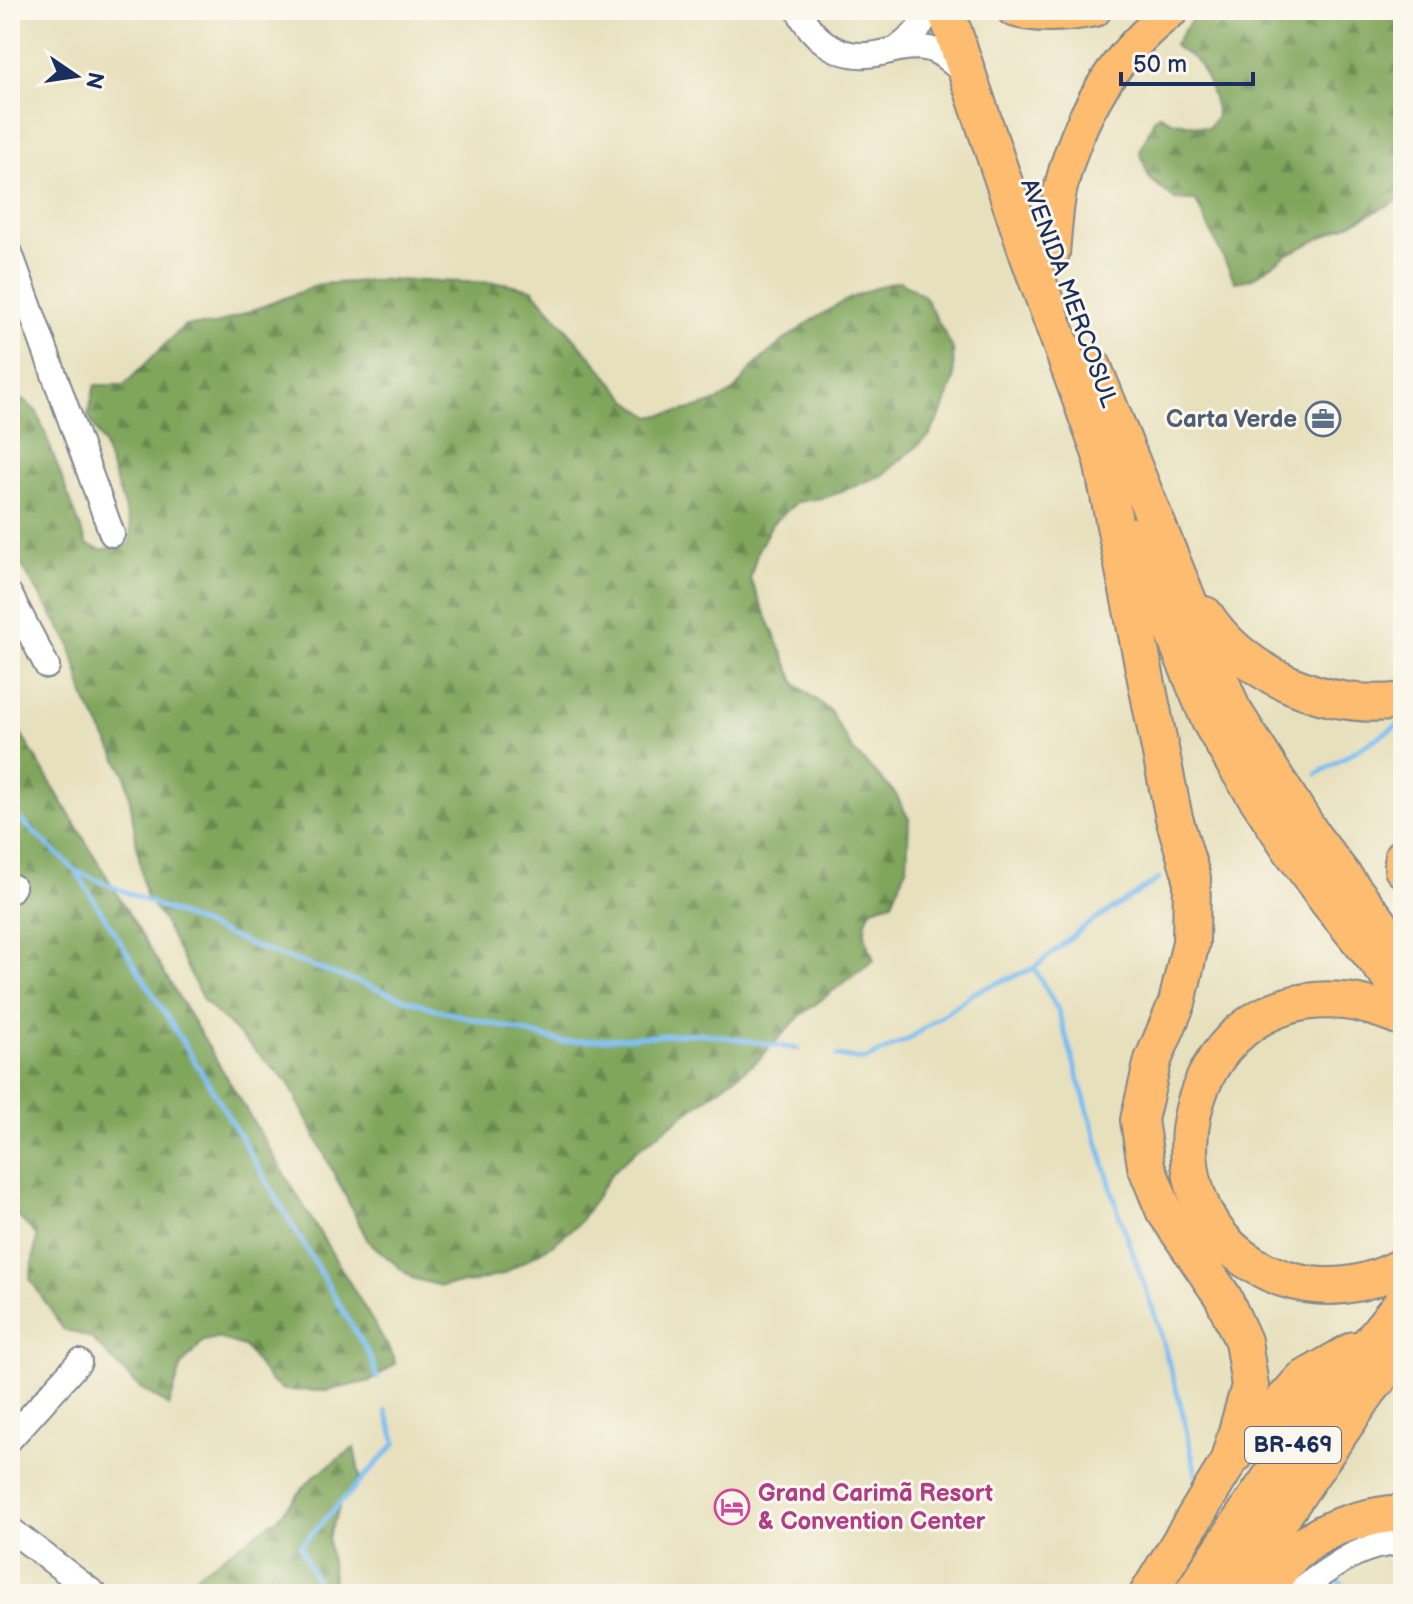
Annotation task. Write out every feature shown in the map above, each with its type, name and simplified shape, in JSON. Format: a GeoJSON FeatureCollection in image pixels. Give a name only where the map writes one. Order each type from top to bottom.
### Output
{"type":"FeatureCollection","features":[{"type":"Feature","properties":{"kind":"highway","name":"AVENIDA MERCOSUL"},"geometry":{"type":"LineString","coordinates":[[946,10],[1102,461]]}},
{"type":"Feature","properties":{"kind":"highway","name":"AVENIDA MERCOSUL"},"geometry":{"type":"LineString","coordinates":[[969,10],[1091,364],[1178,574]]}},
{"type":"Feature","properties":{"kind":"highway"},"geometry":{"type":"LineString","coordinates":[[1102,461],[1210,721],[1292,851],[1403,993]]}},
{"type":"Feature","properties":{"kind":"highway"},"geometry":{"type":"LineString","coordinates":[[1102,461],[1174,818],[1192,878],[1191,942],[1177,1003],[1153,1060],[1139,1120],[1146,1166],[1164,1210],[1223,1297],[1243,1341],[1250,1386],[1228,1463]]}},
{"type":"Feature","properties":{"kind":"highway"},"geometry":{"type":"LineString","coordinates":[[1178,574],[1216,632],[1250,662],[1309,694],[1343,700],[1403,701]]}},
{"type":"Feature","properties":{"kind":"highway"},"geometry":{"type":"LineString","coordinates":[[1178,574],[1232,709],[1251,742],[1313,837],[1403,954]]}},
{"type":"Feature","properties":{"kind":"highway"},"geometry":{"type":"LineString","coordinates":[[1403,856],[1403,869]]}},
{"type":"Feature","properties":{"kind":"highway"},"geometry":{"type":"LineString","coordinates":[[1403,1018],[1363,1004],[1326,1000],[1290,1006],[1256,1022],[1227,1045],[1205,1076],[1192,1111],[1188,1148],[1193,1184],[1208,1217],[1231,1246],[1260,1268],[1294,1282],[1330,1287],[1366,1282],[1403,1266]]}},
{"type":"Feature","properties":{"kind":"highway","name":"BR-469"},"geometry":{"type":"LineString","coordinates":[[1229,1594],[1369,1390],[1403,1302]]}},
{"type":"Feature","properties":{"kind":"highway"},"geometry":{"type":"LineString","coordinates":[[1148,1589],[1228,1463],[1302,1380],[1388,1344]]}},
{"type":"Feature","properties":{"kind":"highway","name":"BR-469"},"geometry":{"type":"LineString","coordinates":[[1192,1594],[1344,1374],[1388,1344]]}},
{"type":"Feature","properties":{"kind":"highway"},"geometry":{"type":"LineString","coordinates":[[1263,1594],[1281,1567],[1303,1545],[1351,1523],[1403,1513]]}},
{"type":"Feature","properties":{"kind":"main road"},"geometry":{"type":"LineString","coordinates":[[1013,10],[1061,15],[1095,10]]}},
{"type":"Feature","properties":{"kind":"main road"},"geometry":{"type":"LineString","coordinates":[[1053,253],[1060,192],[1093,103],[1117,62],[1145,31],[1173,10]]}},
{"type":"Feature","properties":{"kind":"street"},"geometry":{"type":"LineString","coordinates":[[798,10],[807,29],[837,52],[867,55],[898,48],[931,49],[970,79]]}},
{"type":"Feature","properties":{"kind":"street"},"geometry":{"type":"LineString","coordinates":[[898,48],[914,36],[925,20],[927,10]]}},
{"type":"Feature","properties":{"kind":"street"},"geometry":{"type":"LineString","coordinates":[[10,253],[112,534]]}},
{"type":"Feature","properties":{"kind":"street"},"geometry":{"type":"LineString","coordinates":[[10,595],[47,666]]}},
{"type":"Feature","properties":{"kind":"street"},"geometry":{"type":"LineString","coordinates":[[10,1439],[79,1362]]}},
{"type":"Feature","properties":{"kind":"street"},"geometry":{"type":"LineString","coordinates":[[10,1529],[95,1594]]}},
{"type":"Feature","properties":{"kind":"street"},"geometry":{"type":"LineString","coordinates":[[1293,1594],[1346,1557],[1375,1546],[1403,1542]]}},
{"type":"Feature","properties":{"kind":"green space"},"geometry":{"type":"Polygon","coordinates":[[[1207,10],[1403,10],[1403,198],[1288,254],[1251,279],[1235,282],[1196,201],[1175,200],[1149,178],[1140,152],[1154,119],[1160,115],[1171,121],[1208,128],[1217,116],[1204,72],[1193,58],[1174,45],[1193,18],[1207,10]]]}},
{"type":"Feature","properties":{"kind":"green space"},"geometry":{"type":"Polygon","coordinates":[[[382,280],[504,283],[532,289],[628,400],[651,417],[715,402],[736,388],[768,353],[822,314],[861,294],[900,281],[924,296],[953,349],[954,379],[944,408],[929,436],[883,475],[827,497],[797,502],[772,524],[758,550],[750,579],[796,684],[830,711],[852,749],[895,793],[909,819],[907,867],[892,902],[872,908],[866,922],[866,940],[874,960],[801,1015],[757,1061],[634,1152],[612,1173],[579,1223],[555,1243],[503,1274],[441,1286],[412,1278],[368,1241],[288,1082],[203,1000],[163,920],[145,895],[126,776],[85,699],[70,644],[10,547],[10,395],[26,402],[37,412],[87,545],[101,550],[130,543],[131,528],[103,443],[88,415],[95,385],[124,385],[185,325],[214,325],[321,284],[382,280]]]}},
{"type":"Feature","properties":{"kind":"green space"},"geometry":{"type":"Polygon","coordinates":[[[10,715],[394,1357],[395,1364],[370,1381],[326,1391],[283,1390],[271,1382],[244,1346],[217,1338],[203,1341],[182,1365],[169,1406],[139,1387],[91,1338],[63,1329],[30,1279],[37,1236],[10,1208],[10,715]]]}},
{"type":"Feature","properties":{"kind":"green space"},"geometry":{"type":"Polygon","coordinates":[[[354,1448],[360,1477],[341,1503],[328,1538],[335,1594],[178,1594],[200,1572],[277,1519],[313,1477],[354,1448]]]}},
{"type":"Feature","properties":{"kind":"waterway"},"geometry":{"type":"LineString","coordinates":[[1317,774],[1403,722]]}},
{"type":"Feature","properties":{"kind":"waterway"},"geometry":{"type":"LineString","coordinates":[[10,810],[76,871],[251,945],[438,1010],[563,1042],[700,1033],[798,1049]]}},
{"type":"Feature","properties":{"kind":"waterway"},"geometry":{"type":"LineString","coordinates":[[76,871],[209,1084],[371,1358],[377,1378]]}},
{"type":"Feature","properties":{"kind":"waterway"},"geometry":{"type":"LineString","coordinates":[[837,1056],[864,1060],[909,1039],[975,992],[1034,968],[1084,927],[1159,879]]}},
{"type":"Feature","properties":{"kind":"waterway"},"geometry":{"type":"LineString","coordinates":[[1034,968],[1058,1010],[1120,1217],[1155,1315],[1180,1402],[1197,1479]]}},
{"type":"Feature","properties":{"kind":"waterway"},"geometry":{"type":"LineString","coordinates":[[322,1594],[300,1546],[396,1443],[386,1411]]}},
{"type":"Feature","properties":{"kind":"waterway"},"geometry":{"type":"LineString","coordinates":[[1333,1577],[1354,1594]]}},
{"type":"Feature","properties":{"kind":"place","name":"Carta Verde"},"geometry":{"type":"Point","coordinates":[1323,419]}},
{"type":"Feature","properties":{"kind":"place","name":"Grand Carimã Resort & Convention Center"},"geometry":{"type":"Point","coordinates":[732,1507]}}]}
